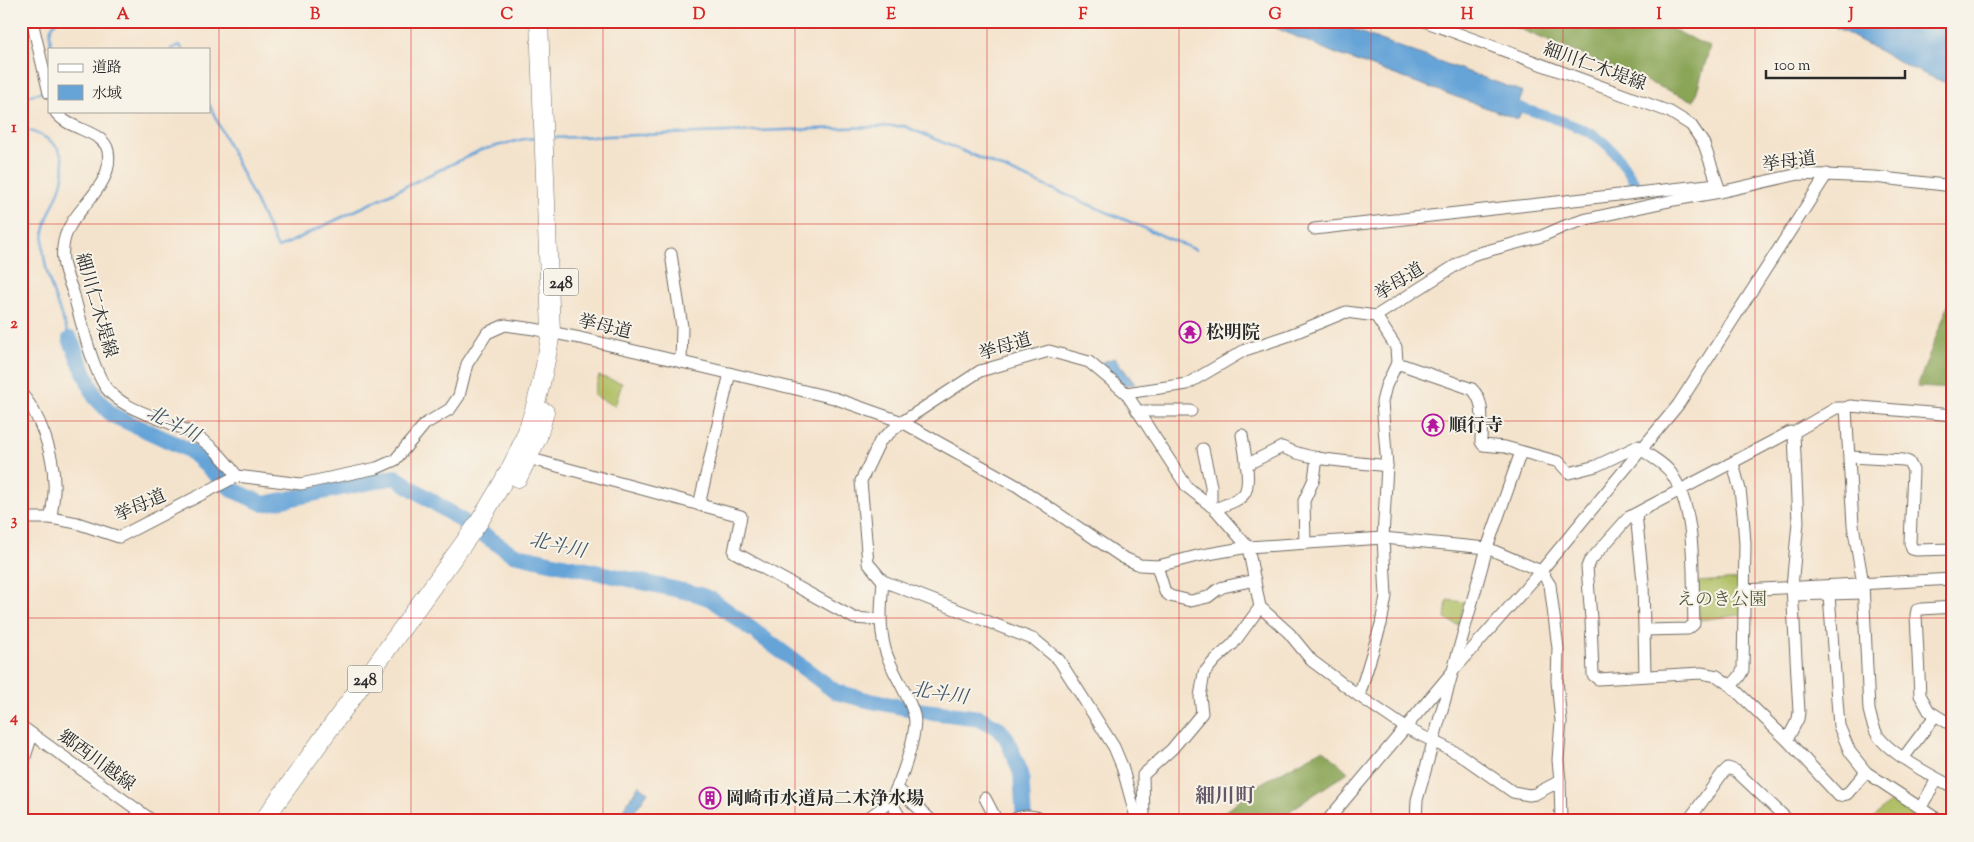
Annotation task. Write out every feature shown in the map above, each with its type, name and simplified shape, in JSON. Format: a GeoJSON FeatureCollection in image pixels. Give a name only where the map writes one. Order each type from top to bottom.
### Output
{"type":"FeatureCollection","features":[{"type":"Feature","properties":{"kind":"highway","name":"248"},"geometry":{"type":"LineString","coordinates":[[484,525],[530,424],[556,333],[539,21]]}},
{"type":"Feature","properties":{"kind":"highway","name":"248"},"geometry":{"type":"LineString","coordinates":[[263,821],[484,525],[509,496],[538,437],[556,368],[551,21]]}},
{"type":"Feature","properties":{"kind":"highway","name":"248"},"geometry":{"type":"LineString","coordinates":[[277,821],[473,540]]}},
{"type":"Feature","properties":{"kind":"street"},"geometry":{"type":"LineString","coordinates":[[32,21],[48,89]]}},
{"type":"Feature","properties":{"kind":"street","name":"細川仁木堤線"},"geometry":{"type":"LineString","coordinates":[[1424,21],[1670,112],[1691,125],[1704,144],[1719,188]]}},
{"type":"Feature","properties":{"kind":"street","name":"細川仁木堤線"},"geometry":{"type":"LineString","coordinates":[[56,112],[59,118],[99,137],[108,149],[108,167],[99,186],[74,218],[64,240],[62,260],[94,363],[107,388],[125,404],[186,430],[205,441],[221,456],[237,476]]}},
{"type":"Feature","properties":{"kind":"street","name":"挙母道"},"geometry":{"type":"LineString","coordinates":[[21,518],[51,518],[77,523],[119,536],[237,476],[301,484],[377,468],[395,460],[425,424],[450,409],[459,396],[467,364],[487,333],[505,325],[556,333],[834,398],[902,422],[980,371],[1048,352],[1089,362],[1126,393],[1187,384],[1245,350],[1287,336],[1346,312],[1376,316],[1472,255],[1542,236],[1587,219],[1719,188],[1799,174],[1874,177],[1953,186]]}},
{"type":"Feature","properties":{"kind":"street"},"geometry":{"type":"LineString","coordinates":[[1327,821],[1453,671],[1541,571],[1678,405],[1827,174]]}},
{"type":"Feature","properties":{"kind":"street"},"geometry":{"type":"LineString","coordinates":[[1314,229],[1719,188]]}},
{"type":"Feature","properties":{"kind":"street"},"geometry":{"type":"LineString","coordinates":[[671,254],[682,327],[681,362]]}},
{"type":"Feature","properties":{"kind":"street"},"geometry":{"type":"LineString","coordinates":[[1359,696],[1381,624],[1386,596],[1383,538],[1386,466],[1382,402],[1386,386],[1397,363],[1396,347],[1376,316]]}},
{"type":"Feature","properties":{"kind":"street"},"geometry":{"type":"LineString","coordinates":[[1397,363],[1472,389],[1479,396],[1480,401],[1481,442],[1483,445],[1505,447],[1559,462],[1569,473],[1596,466],[1638,446],[1669,470],[1680,490],[1690,523],[1694,624],[1688,629],[1645,630]]}},
{"type":"Feature","properties":{"kind":"street"},"geometry":{"type":"LineString","coordinates":[[699,505],[730,373]]}},
{"type":"Feature","properties":{"kind":"street"},"geometry":{"type":"LineString","coordinates":[[21,393],[29,402],[47,439],[54,482],[51,518]]}},
{"type":"Feature","properties":{"kind":"street"},"geometry":{"type":"LineString","coordinates":[[1126,393],[1187,487],[1213,508],[1248,547],[1260,607],[1289,633],[1312,661],[1406,728],[1459,754],[1513,792],[1529,795],[1535,794],[1560,781]]}},
{"type":"Feature","properties":{"kind":"street"},"geometry":{"type":"LineString","coordinates":[[1866,772],[1847,794],[1840,796],[1787,740],[1731,686],[1717,676],[1708,673],[1598,679],[1593,675],[1587,564],[1627,519],[1836,408],[1850,406],[1953,415]]}},
{"type":"Feature","properties":{"kind":"street"},"geometry":{"type":"LineString","coordinates":[[1846,408],[1853,525],[1863,588],[1871,718],[1875,730],[1882,741],[1953,787]]}},
{"type":"Feature","properties":{"kind":"street"},"geometry":{"type":"LineString","coordinates":[[1137,411],[1191,411]]}},
{"type":"Feature","properties":{"kind":"street"},"geometry":{"type":"LineString","coordinates":[[1137,821],[1122,766],[1114,747],[1056,656],[1035,640],[883,581],[868,563],[861,481],[880,441],[902,422],[1017,486],[1122,557],[1140,565],[1157,566],[1197,556],[1248,547],[1383,538],[1487,548],[1541,571],[1550,584],[1558,648],[1557,681],[1561,721],[1558,760],[1561,821]]}},
{"type":"Feature","properties":{"kind":"street"},"geometry":{"type":"LineString","coordinates":[[1787,740],[1798,719],[1799,712],[1793,591],[1798,522],[1793,432]]}},
{"type":"Feature","properties":{"kind":"street"},"geometry":{"type":"LineString","coordinates":[[1213,508],[1244,494],[1247,482],[1242,435]]}},
{"type":"Feature","properties":{"kind":"street"},"geometry":{"type":"LineString","coordinates":[[1246,465],[1282,447],[1294,453],[1317,458],[1386,466]]}},
{"type":"Feature","properties":{"kind":"street"},"geometry":{"type":"LineString","coordinates":[[1203,449],[1211,486],[1213,508]]}},
{"type":"Feature","properties":{"kind":"street"},"geometry":{"type":"LineString","coordinates":[[1416,821],[1416,800],[1487,548],[1521,452]]}},
{"type":"Feature","properties":{"kind":"street"},"geometry":{"type":"LineString","coordinates":[[1850,457],[1910,462],[1914,470],[1911,547],[1916,550],[1953,549]]}},
{"type":"Feature","properties":{"kind":"street"},"geometry":{"type":"LineString","coordinates":[[528,458],[741,516],[734,552],[854,618],[880,620]]}},
{"type":"Feature","properties":{"kind":"street"},"geometry":{"type":"LineString","coordinates":[[1305,543],[1304,501],[1314,478],[1317,458]]}},
{"type":"Feature","properties":{"kind":"street"},"geometry":{"type":"LineString","coordinates":[[1731,686],[1743,670],[1745,544],[1740,490],[1733,463]]}},
{"type":"Feature","properties":{"kind":"street"},"geometry":{"type":"LineString","coordinates":[[1636,514],[1643,581],[1645,676]]}},
{"type":"Feature","properties":{"kind":"street"},"geometry":{"type":"LineString","coordinates":[[1157,566],[1165,592],[1170,596],[1191,601],[1208,597],[1223,587],[1254,580]]}},
{"type":"Feature","properties":{"kind":"street"},"geometry":{"type":"LineString","coordinates":[[1743,590],[1793,591],[1863,588],[1953,579]]}},
{"type":"Feature","properties":{"kind":"street"},"geometry":{"type":"LineString","coordinates":[[865,821],[890,800],[897,788],[916,729],[914,716],[907,698],[886,652],[880,620],[883,581]]}},
{"type":"Feature","properties":{"kind":"street"},"geometry":{"type":"LineString","coordinates":[[1793,591],[1828,595],[1863,588]]}},
{"type":"Feature","properties":{"kind":"street"},"geometry":{"type":"LineString","coordinates":[[1828,595],[1836,706],[1839,726],[1850,752],[1866,772],[1940,821]]}},
{"type":"Feature","properties":{"kind":"street"},"geometry":{"type":"LineString","coordinates":[[1144,821],[1143,775],[1172,749],[1202,713],[1200,697],[1204,673],[1233,644],[1260,607]]}},
{"type":"Feature","properties":{"kind":"street"},"geometry":{"type":"LineString","coordinates":[[1953,607],[1922,608],[1917,610],[1916,615],[1920,695],[1925,706],[1934,716],[1953,726]]}},
{"type":"Feature","properties":{"kind":"street"},"geometry":{"type":"LineString","coordinates":[[1904,757],[1934,716]]}},
{"type":"Feature","properties":{"kind":"street","name":"郷西川越線"},"geometry":{"type":"LineString","coordinates":[[21,726],[153,821]]}},
{"type":"Feature","properties":{"kind":"street"},"geometry":{"type":"LineString","coordinates":[[21,769],[32,735]]}},
{"type":"Feature","properties":{"kind":"street"},"geometry":{"type":"LineString","coordinates":[[1688,821],[1728,768],[1736,771],[1789,821]]}},
{"type":"Feature","properties":{"kind":"street"},"geometry":{"type":"LineString","coordinates":[[1921,807],[1938,779]]}},
{"type":"Feature","properties":{"kind":"street"},"geometry":{"type":"LineString","coordinates":[[897,788],[932,821]]}},
{"type":"Feature","properties":{"kind":"street"},"geometry":{"type":"LineString","coordinates":[[986,798],[997,821]]}},
{"type":"Feature","properties":{"kind":"street"},"geometry":{"type":"LineString","coordinates":[[890,800],[902,821]]}},
{"type":"Feature","properties":{"kind":"street"},"geometry":{"type":"LineString","coordinates":[[1015,819],[1035,816],[1050,821]]}},
{"type":"Feature","properties":{"kind":"green space"},"geometry":{"type":"Polygon","coordinates":[[[1500,21],[1654,21],[1710,47],[1694,101],[1500,21]]]}},
{"type":"Feature","properties":{"kind":"green space"},"geometry":{"type":"Polygon","coordinates":[[[1952,295],[1953,389],[1917,387],[1952,295]]]}},
{"type":"Feature","properties":{"kind":"green space"},"geometry":{"type":"Polygon","coordinates":[[[599,376],[622,383],[615,406],[593,395],[599,376]]]}},
{"type":"Feature","properties":{"kind":"green space","name":"えのき公園"},"geometry":{"type":"Polygon","coordinates":[[[1741,579],[1741,615],[1699,620],[1697,582],[1741,579]]]}},
{"type":"Feature","properties":{"kind":"green space"},"geometry":{"type":"Polygon","coordinates":[[[1447,600],[1465,602],[1458,625],[1445,619],[1447,600]]]}},
{"type":"Feature","properties":{"kind":"green space"},"geometry":{"type":"Polygon","coordinates":[[[1323,749],[1348,772],[1291,810],[1283,821],[1203,821],[1223,813],[1258,785],[1323,749]]]}},
{"type":"Feature","properties":{"kind":"green space"},"geometry":{"type":"Polygon","coordinates":[[[1893,799],[1926,821],[1870,821],[1893,799]]]}},
{"type":"Feature","properties":{"kind":"water"},"geometry":{"type":"Polygon","coordinates":[[[1260,21],[1329,21],[1523,92],[1519,103],[1529,106],[1526,114],[1521,112],[1518,119],[1334,53],[1260,21]]]}},
{"type":"Feature","properties":{"kind":"water"},"geometry":{"type":"Polygon","coordinates":[[[1824,21],[1953,21],[1953,86],[1913,69],[1824,21]]]}},
{"type":"Feature","properties":{"kind":"water"},"geometry":{"type":"Polygon","coordinates":[[[1115,358],[1135,384],[1123,385],[1096,364],[1115,358]]]}},
{"type":"Feature","properties":{"kind":"water"},"geometry":{"type":"Polygon","coordinates":[[[639,785],[648,792],[632,815],[623,809],[639,785]]]}},
{"type":"Feature","properties":{"kind":"waterway"},"geometry":{"type":"LineString","coordinates":[[52,48],[50,30],[57,21]]}},
{"type":"Feature","properties":{"kind":"waterway"},"geometry":{"type":"LineString","coordinates":[[173,48],[180,45],[182,48]]}},
{"type":"Feature","properties":{"kind":"waterway"},"geometry":{"type":"LineString","coordinates":[[21,98],[45,91]]}},
{"type":"Feature","properties":{"kind":"waterway"},"geometry":{"type":"LineString","coordinates":[[1515,105],[1566,122],[1601,140],[1618,157],[1637,186]]}},
{"type":"Feature","properties":{"kind":"waterway"},"geometry":{"type":"LineString","coordinates":[[210,106],[278,248],[481,150],[524,139],[537,138]]}},
{"type":"Feature","properties":{"kind":"waterway"},"geometry":{"type":"LineString","coordinates":[[550,138],[904,126],[1196,250]]}},
{"type":"Feature","properties":{"kind":"waterway"},"geometry":{"type":"LineString","coordinates":[[21,128],[40,135],[55,145],[63,160],[62,181],[45,225],[43,243],[49,279],[70,339]]}},
{"type":"Feature","properties":{"kind":"waterway","name":"北斗川"},"geometry":{"type":"LineString","coordinates":[[70,339],[95,397],[112,415],[189,450],[233,490],[264,504],[395,477],[513,554],[697,594],[711,599],[836,692],[917,710],[980,718],[998,728],[1006,737],[1021,773],[1024,821]]}},
{"type":"Feature","properties":{"kind":"place","name":"松明院"},"geometry":{"type":"Point","coordinates":[1190,332]}},
{"type":"Feature","properties":{"kind":"place","name":"順行寺"},"geometry":{"type":"Point","coordinates":[1433,425]}},
{"type":"Feature","properties":{"kind":"place","name":"岡崎市水道局二木浄水場"},"geometry":{"type":"Point","coordinates":[710,798]}},
{"type":"Feature","properties":{"kind":"district","name":"細川町"},"geometry":{"type":"Point","coordinates":[1225,795]}}]}
